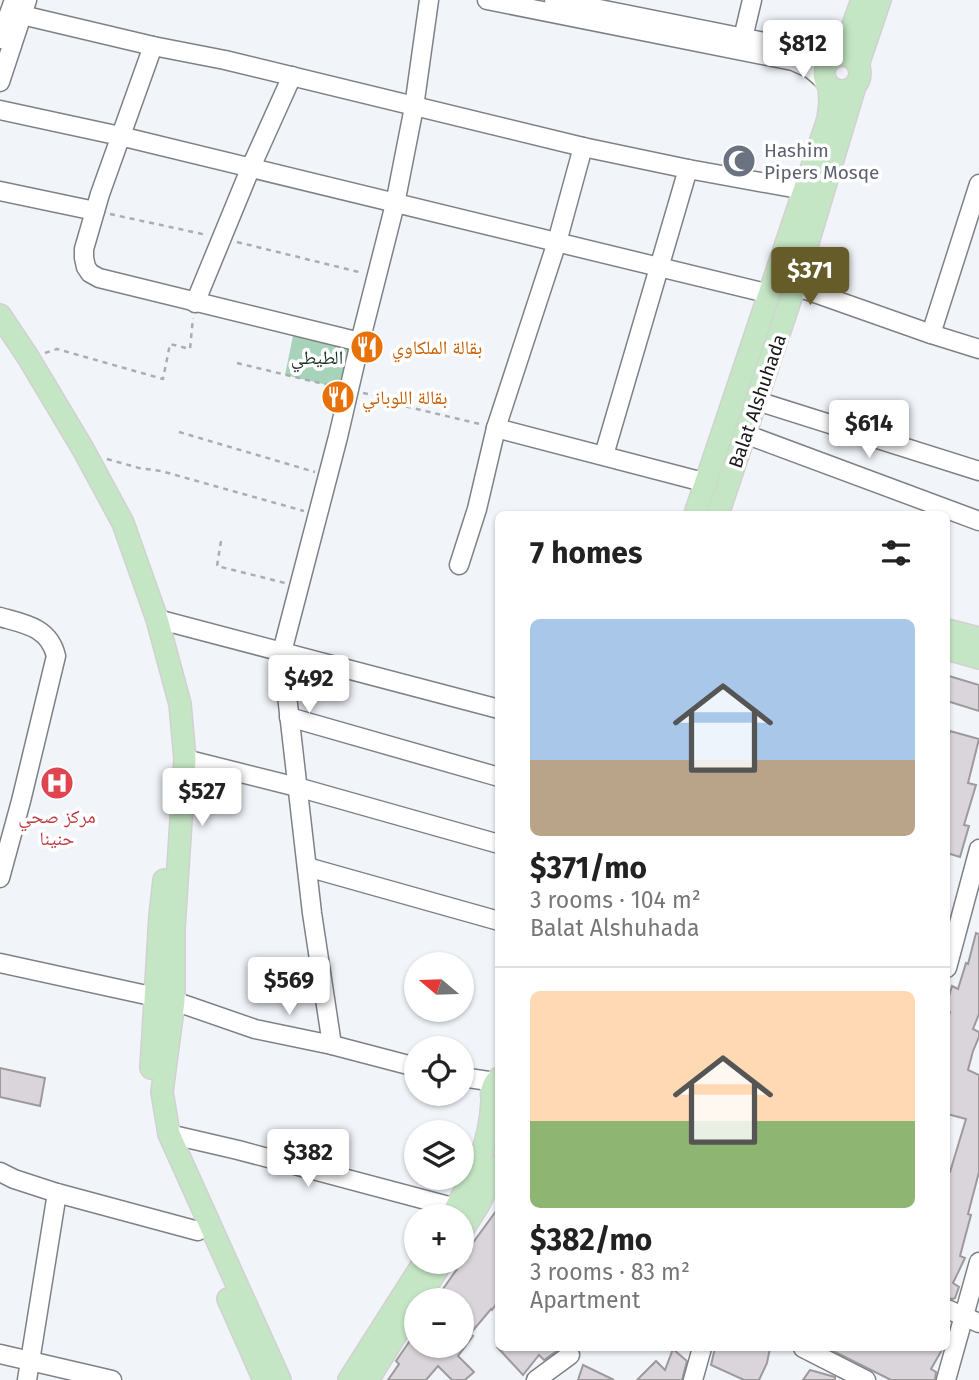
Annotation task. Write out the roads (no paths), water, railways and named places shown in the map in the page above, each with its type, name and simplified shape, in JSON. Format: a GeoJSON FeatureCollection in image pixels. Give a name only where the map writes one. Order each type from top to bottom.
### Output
{"type":"FeatureCollection","features":[{"type":"Feature","properties":{"kind":"main road"},"geometry":{"type":"LineString","coordinates":[[862,0],[850,33],[836,56],[825,67],[824,77],[834,90],[845,91],[855,86],[880,0]]}},
{"type":"Feature","properties":{"kind":"main road"},"geometry":{"type":"LineString","coordinates":[[836,56],[847,55],[859,65]]}},
{"type":"Feature","properties":{"kind":"main road","name":"Balat Alshuhada"},"geometry":{"type":"LineString","coordinates":[[696,511],[828,119],[828,84]]}},
{"type":"Feature","properties":{"kind":"main road","name":"Balat Alshuhada"},"geometry":{"type":"LineString","coordinates":[[719,511],[795,286],[855,86]]}},
{"type":"Feature","properties":{"kind":"main road"},"geometry":{"type":"LineString","coordinates":[[0,315],[91,463],[123,523],[157,619],[180,704],[185,759],[174,928],[150,1093],[160,1136],[178,1187],[264,1380]]}},
{"type":"Feature","properties":{"kind":"main road"},"geometry":{"type":"LineString","coordinates":[[0,336],[31,381],[95,492],[119,544],[135,590],[162,685],[171,757],[166,861],[160,916],[165,1000],[162,1092],[169,1134],[280,1380]]}},
{"type":"Feature","properties":{"kind":"main road"},"geometry":{"type":"LineString","coordinates":[[950,630],[979,638]]}},
{"type":"Feature","properties":{"kind":"main road"},"geometry":{"type":"LineString","coordinates":[[950,650],[979,658]]}},
{"type":"Feature","properties":{"kind":"main road"},"geometry":{"type":"LineString","coordinates":[[458,1204],[486,1146],[495,1093]]}},
{"type":"Feature","properties":{"kind":"main road"},"geometry":{"type":"LineString","coordinates":[[474,1212],[495,1173]]}},
{"type":"Feature","properties":{"kind":"main road"},"geometry":{"type":"LineString","coordinates":[[349,1380],[416,1274]]}},
{"type":"Feature","properties":{"kind":"main road"},"geometry":{"type":"LineString","coordinates":[[368,1380],[404,1322]]}},
{"type":"Feature","properties":{"kind":"street"},"geometry":{"type":"LineString","coordinates":[[332,1045],[307,867],[282,652],[395,204],[414,107],[429,0]]}},
{"type":"Feature","properties":{"kind":"street"},"geometry":{"type":"LineString","coordinates":[[487,0],[793,61],[803,57]]}},
{"type":"Feature","properties":{"kind":"street"},"geometry":{"type":"LineString","coordinates":[[554,0],[600,4],[743,38],[803,57],[836,56]]}},
{"type":"Feature","properties":{"kind":"street"},"geometry":{"type":"LineString","coordinates":[[743,38],[752,0]]}},
{"type":"Feature","properties":{"kind":"street"},"geometry":{"type":"LineString","coordinates":[[0,39],[21,5]]}},
{"type":"Feature","properties":{"kind":"street"},"geometry":{"type":"LineString","coordinates":[[21,5],[153,46],[225,60],[583,148],[804,190]]}},
{"type":"Feature","properties":{"kind":"street"},"geometry":{"type":"LineString","coordinates":[[0,82],[21,5]]}},
{"type":"Feature","properties":{"kind":"street"},"geometry":{"type":"LineString","coordinates":[[153,46],[120,136],[84,248],[84,258],[90,273],[99,278],[195,303],[360,342]]}},
{"type":"Feature","properties":{"kind":"street"},"geometry":{"type":"LineString","coordinates":[[803,57],[828,84]]}},
{"type":"Feature","properties":{"kind":"street"},"geometry":{"type":"LineString","coordinates":[[195,303],[292,76]]}},
{"type":"Feature","properties":{"kind":"street"},"geometry":{"type":"LineString","coordinates":[[0,110],[251,167],[770,294]]}},
{"type":"Feature","properties":{"kind":"street"},"geometry":{"type":"LineString","coordinates":[[459,565],[477,509],[496,428],[557,242],[583,148]]}},
{"type":"Feature","properties":{"kind":"street"},"geometry":{"type":"LineString","coordinates":[[604,455],[688,169]]}},
{"type":"Feature","properties":{"kind":"street"},"geometry":{"type":"LineString","coordinates":[[931,334],[979,184]]}},
{"type":"Feature","properties":{"kind":"street"},"geometry":{"type":"LineString","coordinates":[[0,191],[95,211]]}},
{"type":"Feature","properties":{"kind":"street"},"geometry":{"type":"LineString","coordinates":[[795,286],[979,349]]}},
{"type":"Feature","properties":{"kind":"street"},"geometry":{"type":"LineString","coordinates":[[757,401],[979,471]]}},
{"type":"Feature","properties":{"kind":"street"},"geometry":{"type":"LineString","coordinates":[[496,428],[707,483]]}},
{"type":"Feature","properties":{"kind":"street"},"geometry":{"type":"LineString","coordinates":[[745,434],[979,521]]}},
{"type":"Feature","properties":{"kind":"street"},"geometry":{"type":"LineString","coordinates":[[0,617],[40,631],[48,637],[57,656],[0,878]]}},
{"type":"Feature","properties":{"kind":"street"},"geometry":{"type":"LineString","coordinates":[[157,619],[495,708]]}},
{"type":"Feature","properties":{"kind":"street"},"geometry":{"type":"LineString","coordinates":[[289,717],[495,776]]}},
{"type":"Feature","properties":{"kind":"street"},"geometry":{"type":"LineString","coordinates":[[185,759],[298,787],[495,843]]}},
{"type":"Feature","properties":{"kind":"street"},"geometry":{"type":"LineString","coordinates":[[950,957],[979,849]]}},
{"type":"Feature","properties":{"kind":"street"},"geometry":{"type":"LineString","coordinates":[[307,867],[495,920]]}},
{"type":"Feature","properties":{"kind":"street"},"geometry":{"type":"LineString","coordinates":[[0,964],[165,1000],[255,1030],[332,1045],[404,1064]]}},
{"type":"Feature","properties":{"kind":"street"},"geometry":{"type":"LineString","coordinates":[[474,1083],[495,1093]]}},
{"type":"Feature","properties":{"kind":"street"},"geometry":{"type":"LineString","coordinates":[[474,1089],[495,1093]]}},
{"type":"Feature","properties":{"kind":"street"},"geometry":{"type":"LineString","coordinates":[[169,1134],[238,1150],[425,1204]]}},
{"type":"Feature","properties":{"kind":"street"},"geometry":{"type":"LineString","coordinates":[[0,1172],[57,1194],[198,1231]]}},
{"type":"Feature","properties":{"kind":"street"},"geometry":{"type":"LineString","coordinates":[[27,1380],[57,1194]]}},
{"type":"Feature","properties":{"kind":"street"},"geometry":{"type":"LineString","coordinates":[[946,1380],[979,1262]]}},
{"type":"Feature","properties":{"kind":"street"},"geometry":{"type":"LineString","coordinates":[[536,1380],[571,1351]]}},
{"type":"Feature","properties":{"kind":"street"},"geometry":{"type":"LineString","coordinates":[[564,1380],[571,1351]]}},
{"type":"Feature","properties":{"kind":"street"},"geometry":{"type":"LineString","coordinates":[[693,1380],[701,1351]]}},
{"type":"Feature","properties":{"kind":"street"},"geometry":{"type":"LineString","coordinates":[[809,1351],[866,1380]]}},
{"type":"Feature","properties":{"kind":"street"},"geometry":{"type":"LineString","coordinates":[[0,1354],[112,1380]]}},
{"type":"Feature","properties":{"kind":"place","name":"Hashim Pipers Mosqe"},"geometry":{"type":"Point","coordinates":[739,161]}},
{"type":"Feature","properties":{"kind":"place","name":"بقالة الملكاوي"},"geometry":{"type":"Point","coordinates":[367,347]}},
{"type":"Feature","properties":{"kind":"place","name":"بقالة اللوباني"},"geometry":{"type":"Point","coordinates":[338,397]}},
{"type":"Feature","properties":{"kind":"place","name":"مركز صحي حنينا"},"geometry":{"type":"Point","coordinates":[57,783]}},
{"type":"Feature","properties":{"kind":"park label","name":"الطيطي"},"geometry":{"type":"Point","coordinates":[317,357]}}]}
